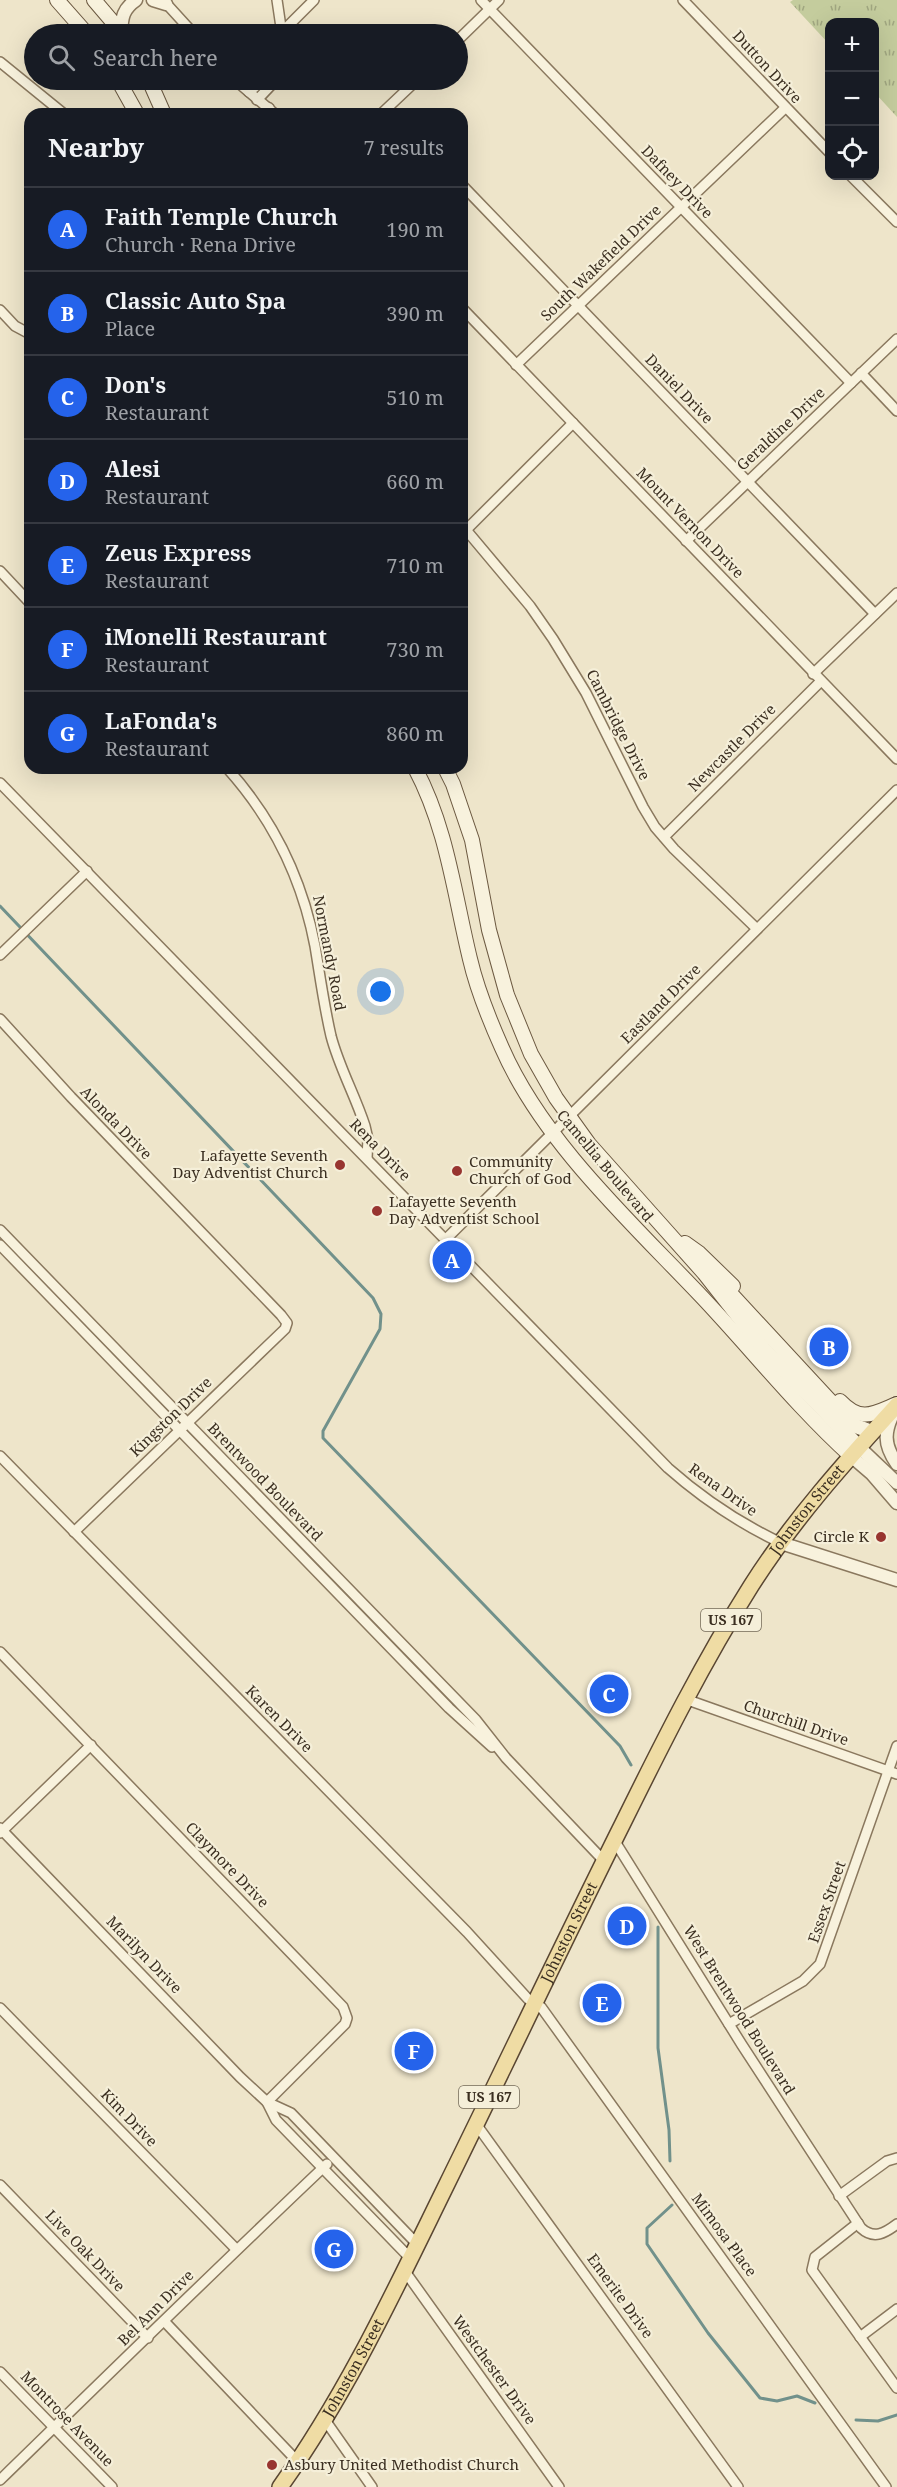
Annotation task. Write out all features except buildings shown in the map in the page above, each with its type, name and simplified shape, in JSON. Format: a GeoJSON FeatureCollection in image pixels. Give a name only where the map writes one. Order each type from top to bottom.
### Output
{"type":"FeatureCollection","features":[{"type":"Feature","properties":{"kind":"main road"},"geometry":{"type":"LineString","coordinates":[[57,0],[78,24]]}},
{"type":"Feature","properties":{"kind":"main road"},"geometry":{"type":"LineString","coordinates":[[94,0],[114,24]]}},
{"type":"Feature","properties":{"kind":"main road"},"geometry":{"type":"LineString","coordinates":[[124,90],[134,108]]}},
{"type":"Feature","properties":{"kind":"main road"},"geometry":{"type":"LineString","coordinates":[[153,90],[161,108]]}},
{"type":"Feature","properties":{"kind":"main road","name":"Camellia Boulevard"},"geometry":{"type":"LineString","coordinates":[[418,774],[447,849],[478,987],[511,1066],[553,1133],[618,1209],[703,1298],[816,1424],[855,1451]]}},
{"type":"Feature","properties":{"kind":"main road","name":"Camellia Boulevard"},"geometry":{"type":"LineString","coordinates":[[448,774],[472,840],[489,930],[507,995],[531,1054],[569,1118],[704,1273],[763,1348],[855,1451]]}},
{"type":"Feature","properties":{"kind":"main road"},"geometry":{"type":"LineString","coordinates":[[618,1209],[640,1221],[681,1263],[720,1282],[850,1422],[863,1430],[872,1432]]}},
{"type":"Feature","properties":{"kind":"main road"},"geometry":{"type":"LineString","coordinates":[[667,1231],[699,1253],[748,1300],[849,1411],[860,1415],[870,1415],[897,1405]]}},
{"type":"Feature","properties":{"kind":"main road","name":"Johnston Street"},"geometry":{"type":"LineString","coordinates":[[280,2487],[325,2420],[367,2346],[614,1840],[685,1700],[752,1584],[781,1543],[855,1451],[897,1405]]}},
{"type":"Feature","properties":{"kind":"street"},"geometry":{"type":"LineString","coordinates":[[122,24],[123,14],[136,0]]}},
{"type":"Feature","properties":{"kind":"street"},"geometry":{"type":"LineString","coordinates":[[153,0],[165,2],[185,24]]}},
{"type":"Feature","properties":{"kind":"street"},"geometry":{"type":"LineString","coordinates":[[277,0],[281,24]]}},
{"type":"Feature","properties":{"kind":"street"},"geometry":{"type":"LineString","coordinates":[[291,24],[314,0]]}},
{"type":"Feature","properties":{"kind":"street","name":"Dafney Drive"},"geometry":{"type":"LineString","coordinates":[[481,0],[851,383]]}},
{"type":"Feature","properties":{"kind":"street"},"geometry":{"type":"LineString","coordinates":[[468,30],[500,0]]}},
{"type":"Feature","properties":{"kind":"street","name":"Dutton Drive"},"geometry":{"type":"LineString","coordinates":[[686,1],[825,148]]}},
{"type":"Feature","properties":{"kind":"street"},"geometry":{"type":"LineString","coordinates":[[0,62],[24,82]]}},
{"type":"Feature","properties":{"kind":"street"},"geometry":{"type":"LineString","coordinates":[[34,90],[57,108]]}},
{"type":"Feature","properties":{"kind":"street"},"geometry":{"type":"LineString","coordinates":[[247,90],[265,108]]}},
{"type":"Feature","properties":{"kind":"street"},"geometry":{"type":"LineString","coordinates":[[257,100],[266,90]]}},
{"type":"Feature","properties":{"kind":"street"},"geometry":{"type":"LineString","coordinates":[[391,108],[408,90]]}},
{"type":"Feature","properties":{"kind":"street","name":"South Wakefield Drive"},"geometry":{"type":"LineString","coordinates":[[516,365],[785,108]]}},
{"type":"Feature","properties":{"kind":"street"},"geometry":{"type":"LineString","coordinates":[[855,180],[897,222]]}},
{"type":"Feature","properties":{"kind":"street","name":"Daniel Drive"},"geometry":{"type":"LineString","coordinates":[[468,191],[875,614]]}},
{"type":"Feature","properties":{"kind":"street"},"geometry":{"type":"LineString","coordinates":[[0,310],[15,326],[24,331]]}},
{"type":"Feature","properties":{"kind":"street","name":"Mount Vernon Drive"},"geometry":{"type":"LineString","coordinates":[[468,314],[897,759]]}},
{"type":"Feature","properties":{"kind":"street","name":"Geraldine Drive"},"geometry":{"type":"LineString","coordinates":[[686,540],[897,339]]}},
{"type":"Feature","properties":{"kind":"street"},"geometry":{"type":"LineString","coordinates":[[861,373],[897,411]]}},
{"type":"Feature","properties":{"kind":"street"},"geometry":{"type":"LineString","coordinates":[[468,525],[573,423]]}},
{"type":"Feature","properties":{"kind":"street","name":"Cambridge Drive"},"geometry":{"type":"LineString","coordinates":[[468,536],[530,606],[554,639],[586,693],[646,812],[664,837],[757,929]]}},
{"type":"Feature","properties":{"kind":"street"},"geometry":{"type":"LineString","coordinates":[[0,571],[24,597]]}},
{"type":"Feature","properties":{"kind":"street"},"geometry":{"type":"LineString","coordinates":[[813,674],[897,593]]}},
{"type":"Feature","properties":{"kind":"street","name":"Newcastle Drive"},"geometry":{"type":"LineString","coordinates":[[664,837],[821,681]]}},
{"type":"Feature","properties":{"kind":"street","name":"Normandy Road"},"geometry":{"type":"LineString","coordinates":[[232,774],[258,805],[272,827],[302,891],[315,947],[331,1037],[365,1126],[368,1139],[367,1158]]}},
{"type":"Feature","properties":{"kind":"street","name":"Rena Drive"},"geometry":{"type":"LineString","coordinates":[[0,783],[685,1483],[734,1519],[781,1543]]}},
{"type":"Feature","properties":{"kind":"street","name":"Eastland Drive"},"geometry":{"type":"LineString","coordinates":[[446,1239],[897,790]]}},
{"type":"Feature","properties":{"kind":"street"},"geometry":{"type":"LineString","coordinates":[[0,956],[87,871]]}},
{"type":"Feature","properties":{"kind":"street","name":"Alonda Drive"},"geometry":{"type":"LineString","coordinates":[[0,1019],[71,1097],[281,1315],[286,1323]]}},
{"type":"Feature","properties":{"kind":"street","name":"Brentwood Boulevard"},"geometry":{"type":"LineString","coordinates":[[0,1230],[183,1426]]}},
{"type":"Feature","properties":{"kind":"street","name":"Brentwood Boulevard"},"geometry":{"type":"LineString","coordinates":[[0,1245],[476,1720],[506,1758],[604,1861]]}},
{"type":"Feature","properties":{"kind":"street","name":"Kingston Drive"},"geometry":{"type":"LineString","coordinates":[[74,1532],[285,1329],[286,1323]]}},
{"type":"Feature","properties":{"kind":"street"},"geometry":{"type":"LineString","coordinates":[[897,1405],[889,1422],[886,1440],[887,1450],[897,1464]]}},
{"type":"Feature","properties":{"kind":"street"},"geometry":{"type":"LineString","coordinates":[[855,1451],[897,1483]]}},
{"type":"Feature","properties":{"kind":"street"},"geometry":{"type":"LineString","coordinates":[[855,1451],[897,1503]]}},
{"type":"Feature","properties":{"kind":"street","name":"Karen Drive"},"geometry":{"type":"LineString","coordinates":[[0,1456],[467,1932],[528,1999],[535,2003]]}},
{"type":"Feature","properties":{"kind":"street"},"geometry":{"type":"LineString","coordinates":[[781,1543],[897,1580]]}},
{"type":"Feature","properties":{"kind":"street","name":"Claymore Drive"},"geometry":{"type":"LineString","coordinates":[[0,1652],[345,2010],[347,2018],[345,2024],[267,2102]]}},
{"type":"Feature","properties":{"kind":"street","name":"Churchill Drive"},"geometry":{"type":"LineString","coordinates":[[685,1700],[892,1772]]}},
{"type":"Feature","properties":{"kind":"street"},"geometry":{"type":"LineString","coordinates":[[1,1830],[91,1745]]}},
{"type":"Feature","properties":{"kind":"street","name":"Essex Street"},"geometry":{"type":"LineString","coordinates":[[729,2024],[803,1981],[820,1964],[892,1772],[897,1746]]}},
{"type":"Feature","properties":{"kind":"street","name":"Marilyn Drive"},"geometry":{"type":"LineString","coordinates":[[1,1830],[240,2077],[267,2102],[291,2113],[333,2158],[411,2257]]}},
{"type":"Feature","properties":{"kind":"street","name":"West Brentwood Boulevard"},"geometry":{"type":"LineString","coordinates":[[614,1840],[838,2196],[858,2223]]}},
{"type":"Feature","properties":{"kind":"street","name":"Mimosa Place"},"geometry":{"type":"LineString","coordinates":[[535,2003],[546,2013],[886,2487]]}},
{"type":"Feature","properties":{"kind":"street","name":"Kim Drive"},"geometry":{"type":"LineString","coordinates":[[0,2008],[236,2249]]}},
{"type":"Feature","properties":{"kind":"street","name":"Marilyn Drive"},"geometry":{"type":"LineString","coordinates":[[267,2102],[276,2120],[411,2257]]}},
{"type":"Feature","properties":{"kind":"street","name":"Emerite Drive"},"geometry":{"type":"LineString","coordinates":[[476,2124],[738,2487]]}},
{"type":"Feature","properties":{"kind":"street","name":"Bel Ann Drive"},"geometry":{"type":"LineString","coordinates":[[0,2480],[148,2338],[236,2249],[333,2158]]}},
{"type":"Feature","properties":{"kind":"street"},"geometry":{"type":"LineString","coordinates":[[838,2196],[886,2161],[897,2158]]}},
{"type":"Feature","properties":{"kind":"street","name":"Live Oak Drive"},"geometry":{"type":"LineString","coordinates":[[0,2185],[148,2338]]}},
{"type":"Feature","properties":{"kind":"street"},"geometry":{"type":"LineString","coordinates":[[897,2238],[894,2227],[881,2234],[872,2235],[858,2223],[815,2257],[812,2265],[814,2274],[897,2388]]}},
{"type":"Feature","properties":{"kind":"street","name":"Westchester Drive"},"geometry":{"type":"LineString","coordinates":[[411,2257],[559,2487]]}},
{"type":"Feature","properties":{"kind":"street"},"geometry":{"type":"LineString","coordinates":[[860,2337],[897,2309]]}},
{"type":"Feature","properties":{"kind":"street"},"geometry":{"type":"LineString","coordinates":[[164,2321],[298,2462]]}},
{"type":"Feature","properties":{"kind":"street","name":"Montrose Avenue"},"geometry":{"type":"LineString","coordinates":[[0,2372],[112,2487]]}},
{"type":"Feature","properties":{"kind":"street"},"geometry":{"type":"LineString","coordinates":[[325,2420],[372,2487]]}},
{"type":"Feature","properties":{"kind":"green space"},"geometry":{"type":"Polygon","coordinates":[[[793,0],[897,0],[897,117],[879,97],[879,18],[825,18],[825,40],[790,2],[793,0]]]}},
{"type":"Feature","properties":{"kind":"waterway"},"geometry":{"type":"LineString","coordinates":[[0,906],[373,1298],[381,1314],[380,1329],[323,1431],[323,1438],[620,1746],[631,1765]]}},
{"type":"Feature","properties":{"kind":"waterway"},"geometry":{"type":"LineString","coordinates":[[658,1927],[658,2048],[669,2130],[670,2161]]}},
{"type":"Feature","properties":{"kind":"waterway"},"geometry":{"type":"LineString","coordinates":[[672,2205],[647,2228],[647,2244],[708,2333],[760,2398],[777,2401],[797,2396],[815,2403]]}},
{"type":"Feature","properties":{"kind":"waterway"},"geometry":{"type":"LineString","coordinates":[[856,2420],[878,2421],[897,2415]]}},
{"type":"Feature","properties":{"kind":"place","name":"Lafayette Seventh Day Adventist Church"},"geometry":{"type":"Point","coordinates":[340,1165]}},
{"type":"Feature","properties":{"kind":"place","name":"Community Church of God"},"geometry":{"type":"Point","coordinates":[457,1171]}},
{"type":"Feature","properties":{"kind":"place","name":"Lafayette Seventh Day Adventist School"},"geometry":{"type":"Point","coordinates":[377,1211]}},
{"type":"Feature","properties":{"kind":"place","name":"Faith Temple Church"},"geometry":{"type":"Point","coordinates":[452,1260]}},
{"type":"Feature","properties":{"kind":"place","name":"Classic Auto Spa"},"geometry":{"type":"Point","coordinates":[829,1347]}},
{"type":"Feature","properties":{"kind":"place","name":"Circle K"},"geometry":{"type":"Point","coordinates":[881,1537]}},
{"type":"Feature","properties":{"kind":"place","name":"Don's"},"geometry":{"type":"Point","coordinates":[609,1694]}},
{"type":"Feature","properties":{"kind":"place","name":"Alesi"},"geometry":{"type":"Point","coordinates":[627,1926]}},
{"type":"Feature","properties":{"kind":"place","name":"Zeus Express"},"geometry":{"type":"Point","coordinates":[602,2003]}},
{"type":"Feature","properties":{"kind":"place","name":"iMonelli Restaurant"},"geometry":{"type":"Point","coordinates":[414,2051]}},
{"type":"Feature","properties":{"kind":"place","name":"LaFonda's"},"geometry":{"type":"Point","coordinates":[334,2249]}},
{"type":"Feature","properties":{"kind":"place","name":"Asbury United Methodist Church"},"geometry":{"type":"Point","coordinates":[272,2465]}}]}
